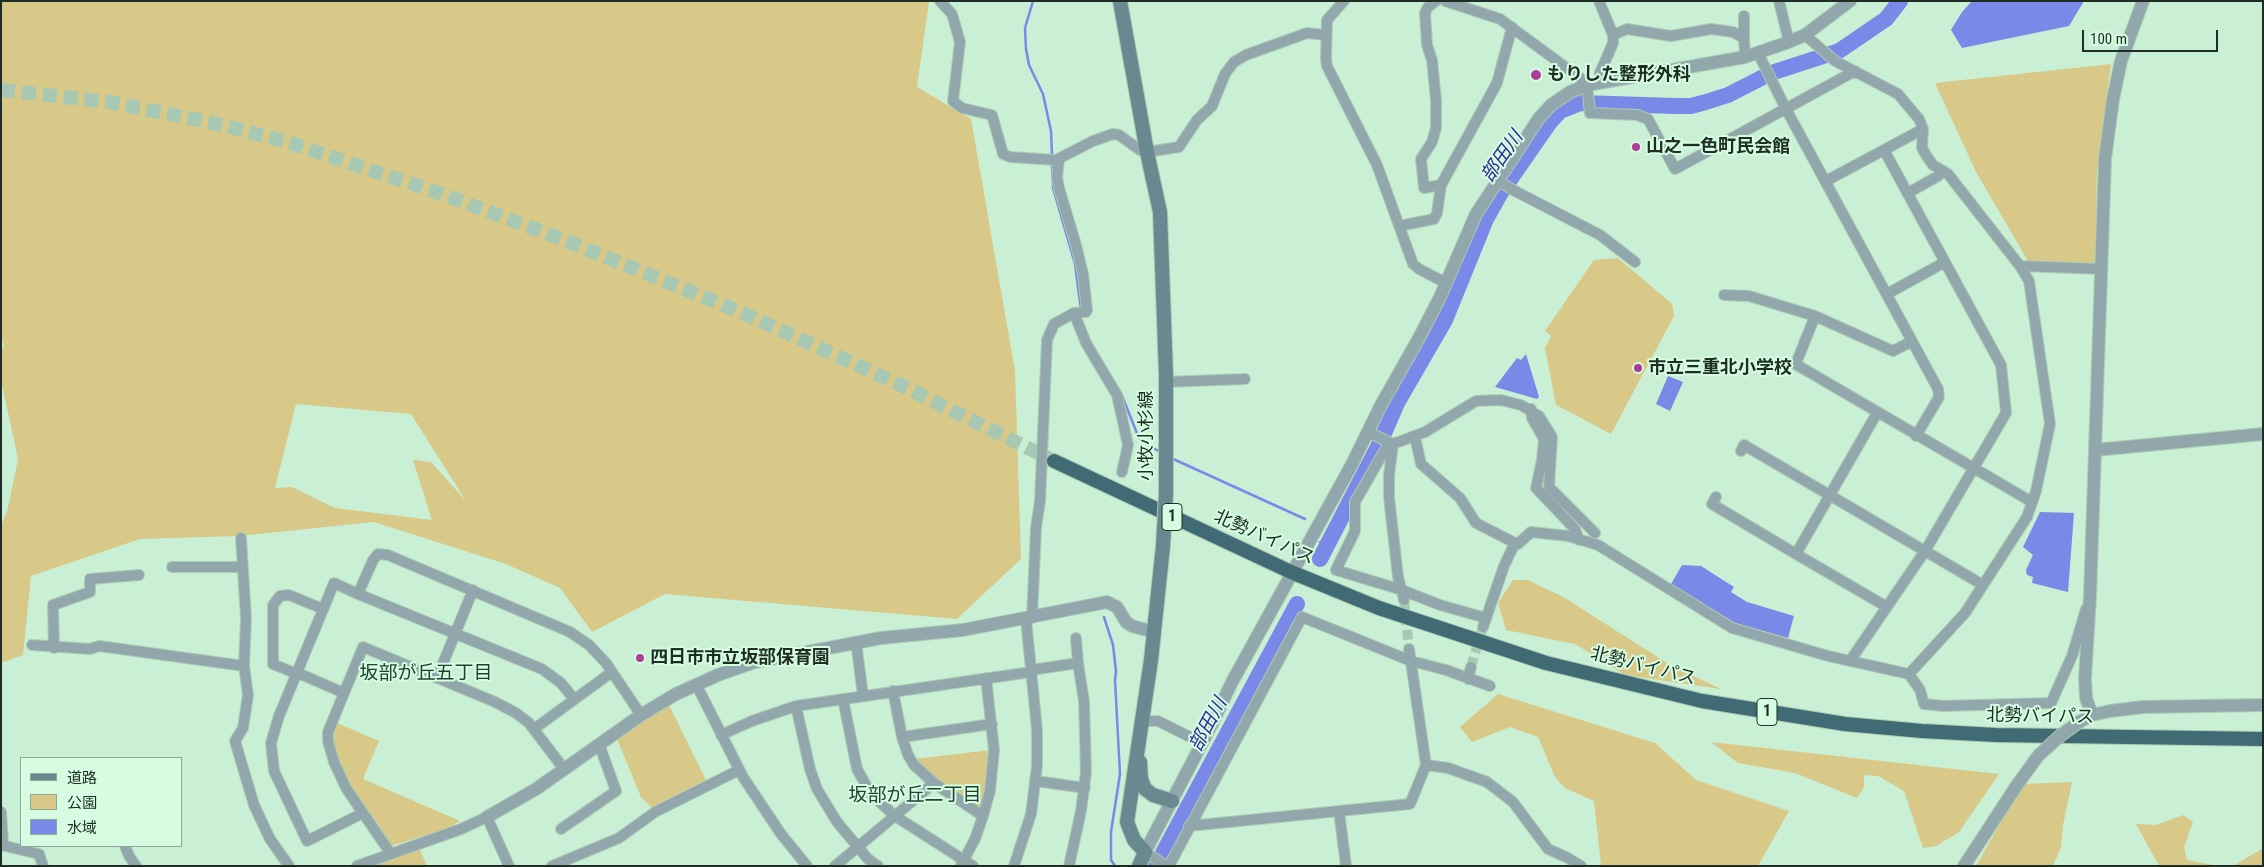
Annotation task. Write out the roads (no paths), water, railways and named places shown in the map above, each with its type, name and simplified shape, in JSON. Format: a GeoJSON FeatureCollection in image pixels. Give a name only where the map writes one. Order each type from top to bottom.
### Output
{"type":"FeatureCollection","features":[{"type":"Feature","properties":{"kind":"highway","name":"北勢バイパス"},"geometry":{"type":"LineString","coordinates":[[1054,461],[1292,572],[1379,608],[1546,663],[1702,701],[1845,724],[1922,731],[1996,736],[2263,739]]}},
{"type":"Feature","properties":{"kind":"main road","name":"小牧小杉線"},"geometry":{"type":"LineString","coordinates":[[1120,1],[1147,152],[1160,212],[1166,382],[1166,493],[1163,546],[1154,632],[1127,822],[1134,840],[1149,855]]}},
{"type":"Feature","properties":{"kind":"main road"},"geometry":{"type":"LineString","coordinates":[[1138,742],[1141,780],[1145,789],[1153,795],[1172,801]]}},
{"type":"Feature","properties":{"kind":"main road"},"geometry":{"type":"LineString","coordinates":[[1139,866],[1149,855]]}},
{"type":"Feature","properties":{"kind":"street"},"geometry":{"type":"LineString","coordinates":[[940,1],[952,14],[960,42],[952,98],[955,104],[962,108],[992,115],[1003,154],[1007,157],[1054,160],[1093,141],[1113,134],[1119,135],[1140,150],[1147,152],[1179,147],[1197,120],[1212,106],[1229,67],[1240,57],[1307,33],[1326,35]]}},
{"type":"Feature","properties":{"kind":"street"},"geometry":{"type":"LineString","coordinates":[[1344,1],[1327,20],[1326,58],[1331,76],[1377,165],[1413,264],[1419,270],[1446,283]]}},
{"type":"Feature","properties":{"kind":"street"},"geometry":{"type":"LineString","coordinates":[[1436,1],[1428,7],[1425,13],[1427,45],[1432,60],[1436,100],[1436,128],[1432,142],[1422,159],[1424,188],[1440,185]]}},
{"type":"Feature","properties":{"kind":"street"},"geometry":{"type":"LineString","coordinates":[[1445,1],[1477,6],[1500,18],[1580,76],[1588,91],[1588,110],[1590,113],[1637,115],[1648,119],[1675,169],[1855,71]]}},
{"type":"Feature","properties":{"kind":"street"},"geometry":{"type":"LineString","coordinates":[[1599,1],[1613,35],[1613,42],[1600,73],[1601,82]]}},
{"type":"Feature","properties":{"kind":"street"},"geometry":{"type":"LineString","coordinates":[[1779,1],[1789,42]]}},
{"type":"Feature","properties":{"kind":"street"},"geometry":{"type":"LineString","coordinates":[[1490,686],[1446,670],[1411,661],[1302,617],[1190,826],[1166,865],[1149,855],[1172,801],[1232,682],[1371,434],[1380,406],[1420,336],[1446,283],[1476,214],[1545,111],[1570,92],[1588,91],[1601,82],[1745,57],[1789,42],[1805,35],[1850,1]]}},
{"type":"Feature","properties":{"kind":"street"},"geometry":{"type":"LineString","coordinates":[[2087,718],[2085,678],[2090,596],[2107,132],[2122,61],[2143,1]]}},
{"type":"Feature","properties":{"kind":"street"},"geometry":{"type":"LineString","coordinates":[[1744,16],[1745,57]]}},
{"type":"Feature","properties":{"kind":"street"},"geometry":{"type":"LineString","coordinates":[[1399,226],[1434,219],[1437,213],[1440,185],[1497,83],[1512,27]]}},
{"type":"Feature","properties":{"kind":"street"},"geometry":{"type":"LineString","coordinates":[[1613,35],[1627,29],[1671,36],[1711,29],[1733,32],[1744,38]]}},
{"type":"Feature","properties":{"kind":"street"},"geometry":{"type":"LineString","coordinates":[[1805,35],[1835,61],[1898,94],[1919,119],[1923,128],[1922,148],[1926,156],[1933,165],[1948,174],[2020,266],[2029,281],[2050,424],[2032,502],[2027,517],[1966,613],[1910,674]]}},
{"type":"Feature","properties":{"kind":"street"},"geometry":{"type":"LineString","coordinates":[[1758,53],[1771,82],[1938,389],[1939,397],[1916,436]]}},
{"type":"Feature","properties":{"kind":"street"},"geometry":{"type":"LineString","coordinates":[[1826,181],[1923,128]]}},
{"type":"Feature","properties":{"kind":"street"},"geometry":{"type":"LineString","coordinates":[[1850,661],[1925,551],[2006,413],[2001,365],[1884,150]]}},
{"type":"Feature","properties":{"kind":"street"},"geometry":{"type":"LineString","coordinates":[[1054,160],[1058,182],[1083,274],[1079,313],[1086,343],[1117,395],[1128,445],[1122,472]]}},
{"type":"Feature","properties":{"kind":"street"},"geometry":{"type":"LineString","coordinates":[[1908,193],[1938,176],[1943,170]]}},
{"type":"Feature","properties":{"kind":"street"},"geometry":{"type":"LineString","coordinates":[[1499,182],[1600,235],[1635,262]]}},
{"type":"Feature","properties":{"kind":"street"},"geometry":{"type":"LineString","coordinates":[[1887,294],[1945,262]]}},
{"type":"Feature","properties":{"kind":"street"},"geometry":{"type":"LineString","coordinates":[[2020,266],[2102,269]]}},
{"type":"Feature","properties":{"kind":"street"},"geometry":{"type":"LineString","coordinates":[[1724,295],[1750,296],[1815,316],[1893,351],[1912,341]]}},
{"type":"Feature","properties":{"kind":"street"},"geometry":{"type":"LineString","coordinates":[[1014,866],[1031,814],[1036,781],[1037,730],[1031,671],[1029,619],[1040,501],[1047,340],[1054,324],[1079,313]]}},
{"type":"Feature","properties":{"kind":"street"},"geometry":{"type":"LineString","coordinates":[[1815,316],[1797,365],[1974,470],[2032,502]]}},
{"type":"Feature","properties":{"kind":"street"},"geometry":{"type":"LineString","coordinates":[[1166,382],[1245,379]]}},
{"type":"Feature","properties":{"kind":"street"},"geometry":{"type":"LineString","coordinates":[[1371,434],[1390,443],[1415,437],[1476,401],[1501,400],[1516,403],[1530,409],[1539,416],[1552,437],[1549,487],[1595,533]]}},
{"type":"Feature","properties":{"kind":"street"},"geometry":{"type":"LineString","coordinates":[[1530,409],[1532,418],[1544,439],[1536,488],[1575,529],[1579,540]]}},
{"type":"Feature","properties":{"kind":"street"},"geometry":{"type":"LineString","coordinates":[[1796,554],[1878,413]]}},
{"type":"Feature","properties":{"kind":"street"},"geometry":{"type":"LineString","coordinates":[[2095,450],[2263,434]]}},
{"type":"Feature","properties":{"kind":"street"},"geometry":{"type":"LineString","coordinates":[[1415,437],[1422,464],[1460,498],[1476,524],[1518,544],[1531,532],[1568,536],[1598,545],[1732,628],[1850,661],[1910,674],[1920,690],[1924,704],[1943,706],[2051,703],[2072,656],[2090,596]]}},
{"type":"Feature","properties":{"kind":"street"},"geometry":{"type":"LineString","coordinates":[[1390,443],[1389,497],[1398,577],[1403,595]]}},
{"type":"Feature","properties":{"kind":"street"},"geometry":{"type":"LineString","coordinates":[[1390,443],[1355,502],[1355,531],[1336,570],[1484,622],[1504,566],[1515,543]]}},
{"type":"Feature","properties":{"kind":"street"},"geometry":{"type":"LineString","coordinates":[[1741,451],[1744,445],[1983,585]]}},
{"type":"Feature","properties":{"kind":"street"},"geometry":{"type":"LineString","coordinates":[[1716,497],[1712,504],[1886,607]]}},
{"type":"Feature","properties":{"kind":"street"},"geometry":{"type":"LineString","coordinates":[[241,538],[246,618],[244,666],[248,695],[243,728],[235,740],[254,805],[270,839],[289,866]]}},
{"type":"Feature","properties":{"kind":"street"},"geometry":{"type":"LineString","coordinates":[[358,594],[373,560],[381,554],[562,626],[589,646],[612,672],[641,716]]}},
{"type":"Feature","properties":{"kind":"street"},"geometry":{"type":"LineString","coordinates":[[172,567],[243,567]]}},
{"type":"Feature","properties":{"kind":"street"},"geometry":{"type":"LineString","coordinates":[[54,648],[53,605],[90,592],[90,579],[139,575]]}},
{"type":"Feature","properties":{"kind":"street"},"geometry":{"type":"LineString","coordinates":[[363,813],[307,841],[280,788],[273,767],[271,743],[279,716],[298,674],[334,583],[542,669],[561,682],[574,699]]}},
{"type":"Feature","properties":{"kind":"street"},"geometry":{"type":"LineString","coordinates":[[437,678],[473,590]]}},
{"type":"Feature","properties":{"kind":"street"},"geometry":{"type":"LineString","coordinates":[[324,608],[289,595],[280,596],[273,605],[273,664],[344,693]]}},
{"type":"Feature","properties":{"kind":"street"},"geometry":{"type":"LineString","coordinates":[[358,866],[370,864],[487,817],[514,802],[641,716],[696,684],[755,662],[856,642],[963,630],[1029,619],[1102,603],[1117,607],[1126,622],[1132,626],[1154,632]]}},
{"type":"Feature","properties":{"kind":"street"},"geometry":{"type":"LineString","coordinates":[[1069,866],[1078,830],[1085,788],[1086,737],[1084,701],[1076,638]]}},
{"type":"Feature","properties":{"kind":"street"},"geometry":{"type":"LineString","coordinates":[[856,642],[863,695]]}},
{"type":"Feature","properties":{"kind":"street"},"geometry":{"type":"LineString","coordinates":[[32,645],[90,649],[99,646],[244,666]]}},
{"type":"Feature","properties":{"kind":"street"},"geometry":{"type":"LineString","coordinates":[[391,854],[346,788],[331,756],[328,741],[328,732],[363,647],[506,707],[523,718],[534,729],[564,769]]}},
{"type":"Feature","properties":{"kind":"street"},"geometry":{"type":"LineString","coordinates":[[1190,826],[1410,804],[1426,765],[1409,649]]}},
{"type":"Feature","properties":{"kind":"street"},"geometry":{"type":"LineString","coordinates":[[721,735],[752,721],[796,706],[1078,664]]}},
{"type":"Feature","properties":{"kind":"street"},"geometry":{"type":"LineString","coordinates":[[1468,679],[1471,667]]}},
{"type":"Feature","properties":{"kind":"street"},"geometry":{"type":"LineString","coordinates":[[534,729],[612,672]]}},
{"type":"Feature","properties":{"kind":"street"},"geometry":{"type":"LineString","coordinates":[[843,699],[852,753],[860,776],[871,794],[895,816],[966,864],[983,816],[992,776],[994,750],[986,678]]}},
{"type":"Feature","properties":{"kind":"street"},"geometry":{"type":"LineString","coordinates":[[696,684],[739,770],[764,812],[807,866]]}},
{"type":"Feature","properties":{"kind":"street"},"geometry":{"type":"LineString","coordinates":[[893,691],[902,737],[914,765],[934,783],[983,816]]}},
{"type":"Feature","properties":{"kind":"street"},"geometry":{"type":"LineString","coordinates":[[796,706],[816,789],[837,822],[857,846],[878,866]]}},
{"type":"Feature","properties":{"kind":"street"},"geometry":{"type":"LineString","coordinates":[[1964,866],[2017,785],[2043,751],[2087,718],[2143,706],[2263,706]]}},
{"type":"Feature","properties":{"kind":"street"},"geometry":{"type":"LineString","coordinates":[[1142,721],[1158,721],[1202,744]]}},
{"type":"Feature","properties":{"kind":"street"},"geometry":{"type":"LineString","coordinates":[[902,737],[992,724]]}},
{"type":"Feature","properties":{"kind":"street"},"geometry":{"type":"LineString","coordinates":[[562,829],[616,791],[599,744]]}},
{"type":"Feature","properties":{"kind":"street"},"geometry":{"type":"LineString","coordinates":[[1426,765],[1448,768],[1495,787],[1513,802],[1548,849],[1581,866]]}},
{"type":"Feature","properties":{"kind":"street"},"geometry":{"type":"LineString","coordinates":[[552,866],[614,841],[655,812],[739,770]]}},
{"type":"Feature","properties":{"kind":"street"},"geometry":{"type":"LineString","coordinates":[[1036,781],[1085,788]]}},
{"type":"Feature","properties":{"kind":"street"},"geometry":{"type":"LineString","coordinates":[[835,866],[934,783]]}},
{"type":"Feature","properties":{"kind":"street"},"geometry":{"type":"LineString","coordinates":[[1339,811],[1346,866]]}},
{"type":"Feature","properties":{"kind":"street"},"geometry":{"type":"LineString","coordinates":[[1,812],[2,844],[40,854],[43,866]]}},
{"type":"Feature","properties":{"kind":"street"},"geometry":{"type":"LineString","coordinates":[[487,817],[509,866]]}},
{"type":"Feature","properties":{"kind":"street"},"geometry":{"type":"LineString","coordinates":[[125,847],[136,866]]}},
{"type":"Feature","properties":{"kind":"water"},"geometry":{"type":"Polygon","coordinates":[[[1972,1],[2084,1],[2069,26],[1962,48],[1951,30],[1962,12],[1972,1]]]}},
{"type":"Feature","properties":{"kind":"water"},"geometry":{"type":"Polygon","coordinates":[[[1526,354],[1539,397],[1537,399],[1495,387],[1517,358],[1521,360],[1526,354]]]}},
{"type":"Feature","properties":{"kind":"water"},"geometry":{"type":"Polygon","coordinates":[[[1668,376],[1683,382],[1670,411],[1656,404],[1668,376]]]}},
{"type":"Feature","properties":{"kind":"water"},"geometry":{"type":"Polygon","coordinates":[[[2040,512],[2074,513],[2068,592],[2032,583],[2033,577],[2027,575],[2026,570],[2033,555],[2023,547],[2040,512]]]}},
{"type":"Feature","properties":{"kind":"water"},"geometry":{"type":"Polygon","coordinates":[[[1682,565],[1701,566],[1734,587],[1731,592],[1747,602],[1794,616],[1788,638],[1735,623],[1671,584],[1682,565]]]}},
{"type":"Feature","properties":{"kind":"waterway"},"geometry":{"type":"LineString","coordinates":[[1033,1],[1025,28],[1026,49],[1029,65],[1043,94],[1051,131],[1052,156]]}},
{"type":"Feature","properties":{"kind":"waterway","name":"部田川"},"geometry":{"type":"LineString","coordinates":[[1320,559],[1378,447],[1397,403],[1445,320],[1486,219],[1500,194],[1550,122],[1560,111],[1580,103],[1691,106],[1728,95],[1771,73],[1839,51],[1886,19],[1900,1]]}},
{"type":"Feature","properties":{"kind":"waterway"},"geometry":{"type":"LineString","coordinates":[[1052,162],[1053,188],[1075,264],[1081,310]]}},
{"type":"Feature","properties":{"kind":"waterway"},"geometry":{"type":"LineString","coordinates":[[1121,393],[1138,436],[1142,441],[1160,452]]}},
{"type":"Feature","properties":{"kind":"waterway"},"geometry":{"type":"LineString","coordinates":[[1171,458],[1305,519]]}},
{"type":"Feature","properties":{"kind":"waterway","name":"部田川"},"geometry":{"type":"LineString","coordinates":[[1320,542],[1325,550]]}},
{"type":"Feature","properties":{"kind":"waterway","name":"部田川"},"geometry":{"type":"LineString","coordinates":[[1156,866],[1297,604]]}},
{"type":"Feature","properties":{"kind":"waterway"},"geometry":{"type":"LineString","coordinates":[[1104,617],[1113,645],[1116,671],[1120,774],[1111,832],[1111,860],[1115,866]]}},
{"type":"Feature","properties":{"kind":"tunnel"},"geometry":{"type":"LineString","coordinates":[[1,90],[109,102],[223,125],[290,143],[442,194],[567,241],[745,314],[901,385],[1054,461]]}},
{"type":"Feature","properties":{"kind":"tunnel"},"geometry":{"type":"LineString","coordinates":[[1404,600],[1409,649]]}},
{"type":"Feature","properties":{"kind":"tunnel"},"geometry":{"type":"LineString","coordinates":[[1471,667],[1483,627]]}},
{"type":"Feature","properties":{"kind":"place","name":"もりした整形外科"},"geometry":{"type":"Point","coordinates":[1536,75]}},
{"type":"Feature","properties":{"kind":"place","name":"山之一色町民会館"},"geometry":{"type":"Point","coordinates":[1636,147]}},
{"type":"Feature","properties":{"kind":"place","name":"市立三重北小学校"},"geometry":{"type":"Point","coordinates":[1638,368]}},
{"type":"Feature","properties":{"kind":"place","name":"四日市市立坂部保育園"},"geometry":{"type":"Point","coordinates":[640,658]}},
{"type":"Feature","properties":{"kind":"district","name":"坂部が丘五丁目"},"geometry":{"type":"Point","coordinates":[426,674]}},
{"type":"Feature","properties":{"kind":"district","name":"坂部が丘二丁目"},"geometry":{"type":"Point","coordinates":[915,796]}}]}
